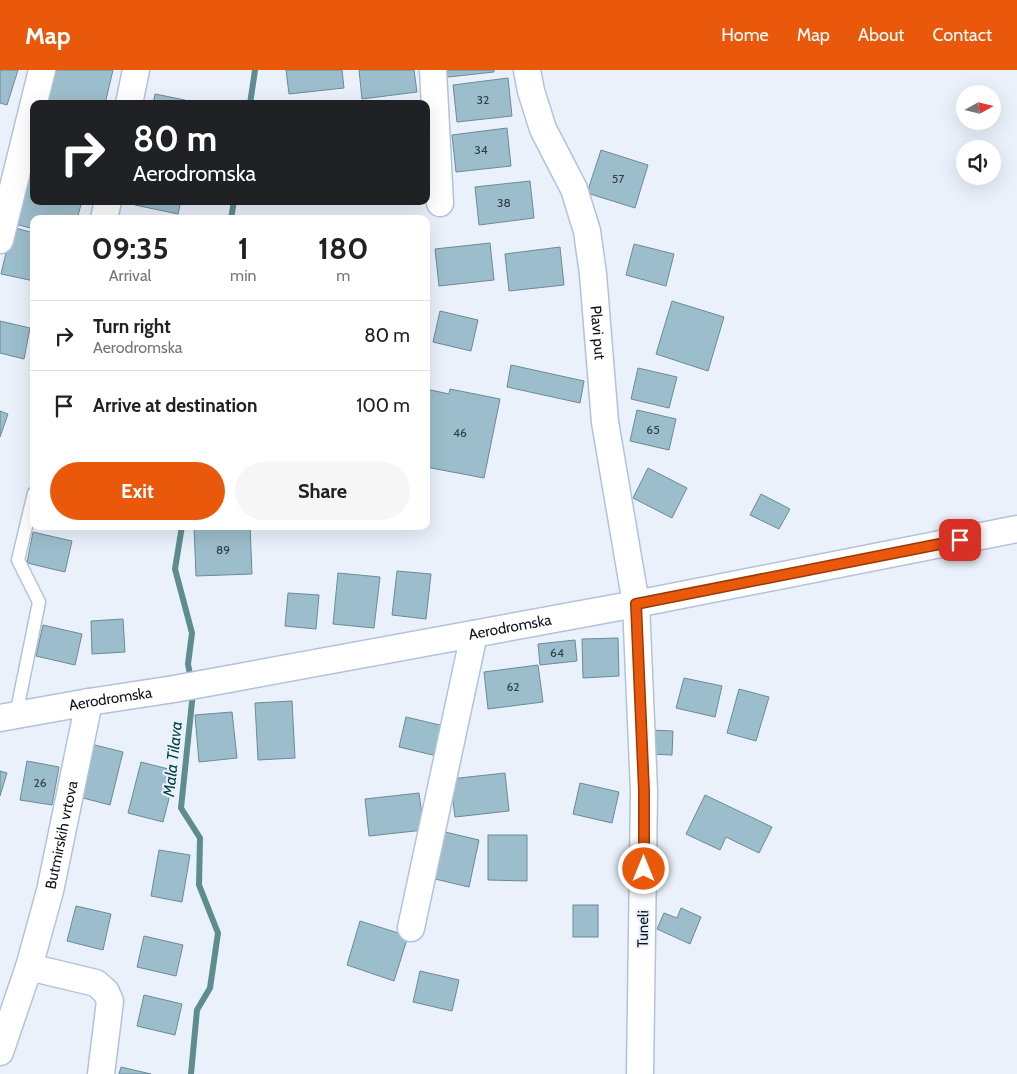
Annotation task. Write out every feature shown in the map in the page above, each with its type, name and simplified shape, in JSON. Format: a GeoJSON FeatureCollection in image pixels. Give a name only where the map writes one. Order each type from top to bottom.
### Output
{"type":"FeatureCollection","features":[{"type":"Feature","properties":{"kind":"street"},"geometry":{"type":"LineString","coordinates":[[35,100],[42,70]]}},
{"type":"Feature","properties":{"kind":"street"},"geometry":{"type":"LineString","coordinates":[[130,100],[136,70]]}},
{"type":"Feature","properties":{"kind":"street"},"geometry":{"type":"LineString","coordinates":[[433,70],[440,203]]}},
{"type":"Feature","properties":{"kind":"street","name":"Plavi put"},"geometry":{"type":"LineString","coordinates":[[527,70],[530,91],[543,129],[574,189],[587,231],[593,274],[606,430],[636,604]]}},
{"type":"Feature","properties":{"kind":"street"},"geometry":{"type":"LineString","coordinates":[[0,240],[30,119]]}},
{"type":"Feature","properties":{"kind":"street","name":"Aerodromska"},"geometry":{"type":"LineString","coordinates":[[8,716],[174,689],[636,604],[1017,529]]}},
{"type":"Feature","properties":{"kind":"street","name":"Tuneli"},"geometry":{"type":"LineString","coordinates":[[636,604],[644,791],[640,1074]]}},
{"type":"Feature","properties":{"kind":"street"},"geometry":{"type":"LineString","coordinates":[[411,928],[474,634]]}},
{"type":"Feature","properties":{"kind":"street","name":"Butmirskih vrtova"},"geometry":{"type":"LineString","coordinates":[[0,1052],[29,967],[50,891],[89,702]]}},
{"type":"Feature","properties":{"kind":"street"},"geometry":{"type":"LineString","coordinates":[[29,967],[96,983],[106,992],[110,1001],[101,1074]]}},
{"type":"Feature","properties":{"kind":"lane"},"geometry":{"type":"LineString","coordinates":[[8,716],[39,602],[18,560],[30,510]]}},
{"type":"Feature","properties":{"kind":"building"},"geometry":{"type":"Polygon","coordinates":[[[0,70],[18,70],[7,105],[0,103],[0,70]]]}},
{"type":"Feature","properties":{"kind":"building"},"geometry":{"type":"Polygon","coordinates":[[[52,70],[113,70],[106,100],[44,100],[52,70]]]}},
{"type":"Feature","properties":{"kind":"building"},"geometry":{"type":"Polygon","coordinates":[[[286,70],[342,70],[344,88],[289,94],[286,70]]]}},
{"type":"Feature","properties":{"kind":"building"},"geometry":{"type":"Polygon","coordinates":[[[359,70],[414,70],[417,92],[362,99],[359,70]]]}},
{"type":"Feature","properties":{"kind":"building"},"geometry":{"type":"Polygon","coordinates":[[[438,70],[494,70],[494,72],[439,78],[438,70]]]}},
{"type":"Feature","properties":{"kind":"building"},"geometry":{"type":"Polygon","coordinates":[[[508,78],[512,116],[457,122],[453,85],[508,78]]]}},
{"type":"Feature","properties":{"kind":"building"},"geometry":{"type":"Polygon","coordinates":[[[155,94],[185,100],[154,100],[155,94]]]}},
{"type":"Feature","properties":{"kind":"building"},"geometry":{"type":"Polygon","coordinates":[[[507,128],[511,166],[456,172],[452,135],[507,128]]]}},
{"type":"Feature","properties":{"kind":"building"},"geometry":{"type":"Polygon","coordinates":[[[601,150],[648,165],[635,208],[587,193],[601,150]]]}},
{"type":"Feature","properties":{"kind":"building"},"geometry":{"type":"Polygon","coordinates":[[[26,178],[30,179],[30,205],[81,205],[78,215],[30,215],[30,228],[15,224],[26,178]]]}},
{"type":"Feature","properties":{"kind":"building"},"geometry":{"type":"Polygon","coordinates":[[[530,181],[534,218],[479,225],[475,187],[530,181]]]}},
{"type":"Feature","properties":{"kind":"building"},"geometry":{"type":"Polygon","coordinates":[[[135,205],[180,205],[178,214],[135,205]]]}},
{"type":"Feature","properties":{"kind":"building"},"geometry":{"type":"Polygon","coordinates":[[[12,227],[30,232],[30,280],[1,274],[12,227]]]}},
{"type":"Feature","properties":{"kind":"building"},"geometry":{"type":"Polygon","coordinates":[[[490,243],[494,280],[439,286],[435,249],[490,243]]]}},
{"type":"Feature","properties":{"kind":"building"},"geometry":{"type":"Polygon","coordinates":[[[634,244],[674,254],[666,286],[626,275],[634,244]]]}},
{"type":"Feature","properties":{"kind":"building"},"geometry":{"type":"Polygon","coordinates":[[[560,247],[564,285],[509,291],[505,254],[560,247]]]}},
{"type":"Feature","properties":{"kind":"building"},"geometry":{"type":"Polygon","coordinates":[[[672,301],[724,317],[708,371],[656,354],[672,301]]]}},
{"type":"Feature","properties":{"kind":"building"},"geometry":{"type":"Polygon","coordinates":[[[440,311],[478,320],[471,351],[433,342],[440,311]]]}},
{"type":"Feature","properties":{"kind":"building"},"geometry":{"type":"Polygon","coordinates":[[[0,321],[30,328],[24,359],[0,353],[0,321]]]}},
{"type":"Feature","properties":{"kind":"building"},"geometry":{"type":"Polygon","coordinates":[[[511,365],[584,381],[580,403],[507,387],[511,365]]]}},
{"type":"Feature","properties":{"kind":"building"},"geometry":{"type":"Polygon","coordinates":[[[638,368],[677,377],[669,408],[631,399],[638,368]]]}},
{"type":"Feature","properties":{"kind":"building"},"geometry":{"type":"Polygon","coordinates":[[[450,389],[500,399],[484,478],[430,468],[430,390],[449,394],[450,389]]]}},
{"type":"Feature","properties":{"kind":"building"},"geometry":{"type":"Polygon","coordinates":[[[637,410],[676,419],[669,450],[630,441],[637,410]]]}},
{"type":"Feature","properties":{"kind":"building"},"geometry":{"type":"Polygon","coordinates":[[[0,411],[8,414],[0,437],[0,411]]]}},
{"type":"Feature","properties":{"kind":"building"},"geometry":{"type":"Polygon","coordinates":[[[648,468],[687,488],[672,518],[633,498],[648,468]]]}},
{"type":"Feature","properties":{"kind":"building"},"geometry":{"type":"Polygon","coordinates":[[[761,494],[790,509],[779,529],[750,515],[761,494]]]}},
{"type":"Feature","properties":{"kind":"building"},"geometry":{"type":"Polygon","coordinates":[[[194,530],[250,530],[252,574],[196,576],[194,530]]]}},
{"type":"Feature","properties":{"kind":"building"},"geometry":{"type":"Polygon","coordinates":[[[33,532],[72,541],[65,572],[27,563],[33,532]]]}},
{"type":"Feature","properties":{"kind":"building"},"geometry":{"type":"Polygon","coordinates":[[[397,571],[431,574],[426,619],[392,615],[397,571]]]}},
{"type":"Feature","properties":{"kind":"building"},"geometry":{"type":"Polygon","coordinates":[[[338,573],[380,577],[374,628],[333,624],[338,573]]]}},
{"type":"Feature","properties":{"kind":"building"},"geometry":{"type":"Polygon","coordinates":[[[288,593],[319,595],[316,629],[285,626],[288,593]]]}},
{"type":"Feature","properties":{"kind":"building"},"geometry":{"type":"Polygon","coordinates":[[[123,619],[125,652],[92,654],[91,621],[123,619]]]}},
{"type":"Feature","properties":{"kind":"building"},"geometry":{"type":"Polygon","coordinates":[[[43,625],[82,634],[75,665],[36,656],[43,625]]]}},
{"type":"Feature","properties":{"kind":"building"},"geometry":{"type":"Polygon","coordinates":[[[618,638],[619,676],[583,678],[582,639],[618,638]]]}},
{"type":"Feature","properties":{"kind":"building"},"geometry":{"type":"Polygon","coordinates":[[[575,640],[577,661],[540,665],[538,644],[575,640]]]}},
{"type":"Feature","properties":{"kind":"building"},"geometry":{"type":"Polygon","coordinates":[[[538,665],[543,702],[488,709],[484,672],[538,665]]]}},
{"type":"Feature","properties":{"kind":"building"},"geometry":{"type":"Polygon","coordinates":[[[684,678],[722,686],[715,717],[676,708],[684,678]]]}},
{"type":"Feature","properties":{"kind":"building"},"geometry":{"type":"Polygon","coordinates":[[[739,689],[769,697],[756,741],[727,733],[739,689]]]}},
{"type":"Feature","properties":{"kind":"building"},"geometry":{"type":"Polygon","coordinates":[[[292,701],[295,758],[258,760],[255,703],[292,701]]]}},
{"type":"Feature","properties":{"kind":"building"},"geometry":{"type":"Polygon","coordinates":[[[232,712],[237,758],[199,762],[195,715],[232,712]]]}},
{"type":"Feature","properties":{"kind":"building"},"geometry":{"type":"Polygon","coordinates":[[[406,717],[444,726],[437,756],[399,747],[406,717]]]}},
{"type":"Feature","properties":{"kind":"building"},"geometry":{"type":"Polygon","coordinates":[[[650,730],[673,731],[672,755],[649,754],[650,730]]]}},
{"type":"Feature","properties":{"kind":"building"},"geometry":{"type":"Polygon","coordinates":[[[91,744],[123,752],[110,805],[79,797],[91,744]]]}},
{"type":"Feature","properties":{"kind":"building"},"geometry":{"type":"Polygon","coordinates":[[[27,761],[59,767],[52,805],[20,800],[27,761]]]}},
{"type":"Feature","properties":{"kind":"building"},"geometry":{"type":"Polygon","coordinates":[[[141,762],[176,771],[163,822],[128,813],[141,762]]]}},
{"type":"Feature","properties":{"kind":"building"},"geometry":{"type":"Polygon","coordinates":[[[0,771],[7,773],[0,796],[0,771]]]}},
{"type":"Feature","properties":{"kind":"building"},"geometry":{"type":"Polygon","coordinates":[[[505,773],[509,811],[455,817],[450,779],[505,773]]]}},
{"type":"Feature","properties":{"kind":"building"},"geometry":{"type":"Polygon","coordinates":[[[580,783],[619,792],[612,823],[573,814],[580,783]]]}},
{"type":"Feature","properties":{"kind":"building"},"geometry":{"type":"Polygon","coordinates":[[[419,793],[424,830],[369,836],[365,799],[419,793]]]}},
{"type":"Feature","properties":{"kind":"building"},"geometry":{"type":"Polygon","coordinates":[[[705,795],[772,827],[759,853],[726,837],[720,850],[686,834],[705,795]]]}},
{"type":"Feature","properties":{"kind":"building"},"geometry":{"type":"Polygon","coordinates":[[[445,832],[479,840],[469,887],[435,879],[445,832]]]}},
{"type":"Feature","properties":{"kind":"building"},"geometry":{"type":"Polygon","coordinates":[[[488,835],[527,835],[527,881],[488,880],[488,835]]]}},
{"type":"Feature","properties":{"kind":"building"},"geometry":{"type":"Polygon","coordinates":[[[159,850],[190,855],[182,902],[151,896],[159,850]]]}},
{"type":"Feature","properties":{"kind":"building"},"geometry":{"type":"Polygon","coordinates":[[[573,905],[598,905],[598,937],[573,937],[573,905]]]}},
{"type":"Feature","properties":{"kind":"building"},"geometry":{"type":"Polygon","coordinates":[[[76,906],[111,914],[103,950],[67,941],[76,906]]]}},
{"type":"Feature","properties":{"kind":"building"},"geometry":{"type":"Polygon","coordinates":[[[681,908],[701,917],[690,944],[657,929],[664,913],[677,918],[681,908]]]}},
{"type":"Feature","properties":{"kind":"building"},"geometry":{"type":"Polygon","coordinates":[[[360,921],[408,936],[394,981],[347,965],[360,921]]]}},
{"type":"Feature","properties":{"kind":"building"},"geometry":{"type":"Polygon","coordinates":[[[144,936],[183,945],[176,976],[137,967],[144,936]]]}},
{"type":"Feature","properties":{"kind":"building"},"geometry":{"type":"Polygon","coordinates":[[[420,971],[459,980],[452,1011],[413,1002],[420,971]]]}},
{"type":"Feature","properties":{"kind":"building"},"geometry":{"type":"Polygon","coordinates":[[[144,995],[182,1004],[175,1035],[137,1026],[144,995]]]}},
{"type":"Feature","properties":{"kind":"building"},"geometry":{"type":"Polygon","coordinates":[[[121,1067],[151,1074],[119,1074],[121,1067]]]}},
{"type":"Feature","properties":{"kind":"waterway","name":"Mala Tilava"},"geometry":{"type":"LineString","coordinates":[[251,100],[255,70]]}},
{"type":"Feature","properties":{"kind":"waterway","name":"Mala Tilava"},"geometry":{"type":"LineString","coordinates":[[232,215],[233,205]]}},
{"type":"Feature","properties":{"kind":"waterway","name":"Mala Tilava"},"geometry":{"type":"LineString","coordinates":[[181,530],[175,569],[192,633],[188,664],[191,680]]}},
{"type":"Feature","properties":{"kind":"waterway","name":"Mala Tilava"},"geometry":{"type":"LineString","coordinates":[[191,1074],[197,1010],[210,988],[218,933],[199,885],[200,838],[181,808],[193,692]]}},
{"type":"Feature","properties":{"kind":"route"},"geometry":{"type":"LineString","coordinates":[[644,869],[644,791],[636,604],[960,540]]}}]}
